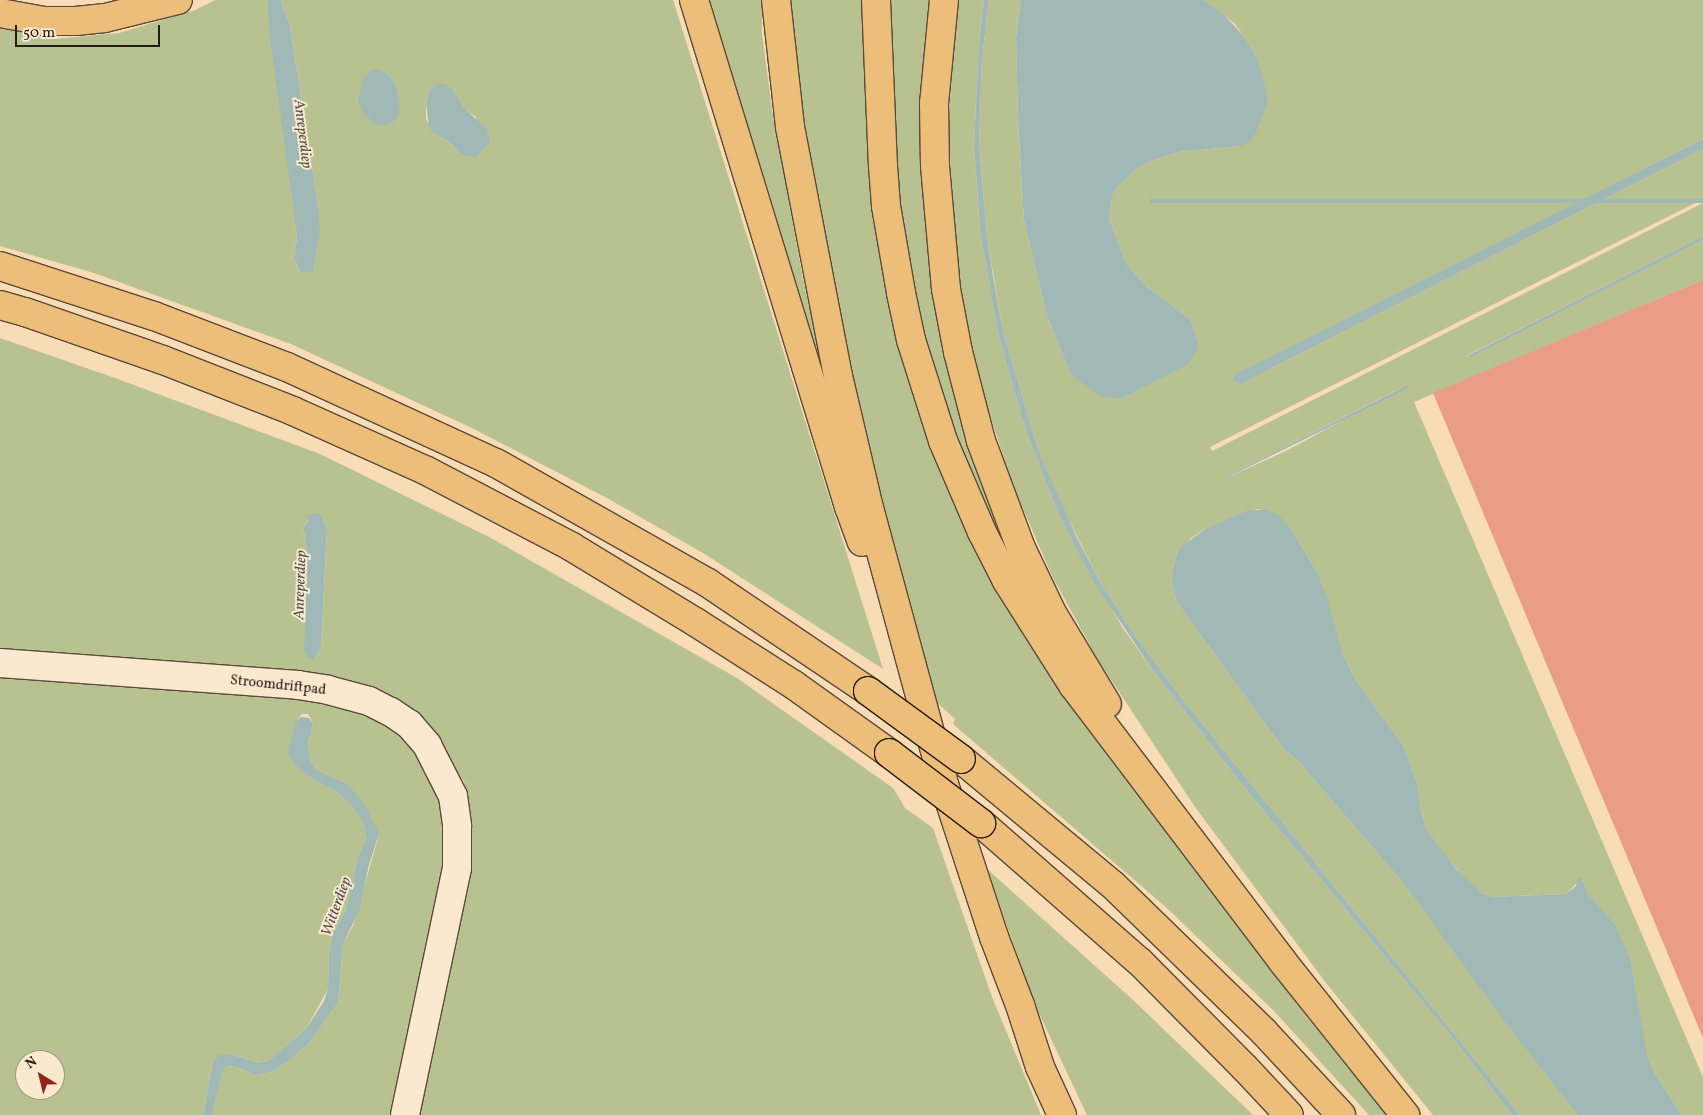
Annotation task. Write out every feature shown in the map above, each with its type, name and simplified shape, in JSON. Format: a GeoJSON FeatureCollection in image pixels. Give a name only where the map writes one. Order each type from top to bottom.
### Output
{"type":"FeatureCollection","features":[{"type":"Feature","properties":{"kind":"highway"},"geometry":{"type":"LineString","coordinates":[[0,13],[44,21],[76,21],[106,18],[178,0]]}},
{"type":"Feature","properties":{"kind":"highway"},"geometry":{"type":"LineString","coordinates":[[694,0],[849,507],[917,691]]}},
{"type":"Feature","properties":{"kind":"highway"},"geometry":{"type":"LineString","coordinates":[[776,0],[790,127],[838,376],[917,691],[944,784],[991,929],[1020,1006],[1040,1067],[1062,1115]]}},
{"type":"Feature","properties":{"kind":"highway"},"geometry":{"type":"LineString","coordinates":[[876,0],[883,166],[893,252],[911,340],[943,441],[982,532],[1007,581],[1033,625],[1073,685],[1282,962],[1405,1115]]}},
{"type":"Feature","properties":{"kind":"highway"},"geometry":{"type":"LineString","coordinates":[[944,0],[934,103],[935,166],[946,289],[958,352],[981,441],[1021,548],[1052,613],[1169,810]]}},
{"type":"Feature","properties":{"kind":"highway"},"geometry":{"type":"LineString","coordinates":[[0,266],[154,316],[287,367],[496,463],[708,583],[868,691],[961,759],[1113,885],[1264,1032],[1341,1115]]}},
{"type":"Feature","properties":{"kind":"highway"},"geometry":{"type":"LineString","coordinates":[[0,305],[163,360],[293,411],[425,470],[572,547],[697,623],[794,685],[889,753],[981,823],[1140,962],[1289,1115]]}},
{"type":"Feature","properties":{"kind":"street","name":"Stroomdriftpad"},"geometry":{"type":"LineString","coordinates":[[0,663],[306,686],[369,701],[409,724],[438,763],[453,796],[457,826],[457,868],[406,1115]]}},
{"type":"Feature","properties":{"kind":"green space"},"geometry":{"type":"Polygon","coordinates":[[[215,0],[267,0],[297,237],[294,258],[300,272],[313,272],[318,206],[290,27],[281,0],[673,0],[883,669],[703,553],[607,498],[474,429],[291,344],[94,273],[0,246],[0,27],[54,39],[119,33],[195,10],[215,0]],[[452,89],[429,91],[426,103],[426,119],[434,133],[449,142],[461,154],[476,117],[467,111],[452,89]]]}},
{"type":"Feature","properties":{"kind":"green space"},"geometry":{"type":"Polygon","coordinates":[[[702,0],[762,0],[762,33],[772,110],[803,279],[842,457],[702,0]]]}},
{"type":"Feature","properties":{"kind":"green space"},"geometry":{"type":"Polygon","coordinates":[[[784,0],[868,0],[930,424],[1143,798],[1302,1011],[1387,1115],[1369,1115],[1273,1010],[1168,909],[953,724],[955,719],[935,701],[850,402],[801,149],[784,0]]]}},
{"type":"Feature","properties":{"kind":"green space"},"geometry":{"type":"Polygon","coordinates":[[[883,0],[935,0],[930,237],[1047,618],[982,503],[951,442],[903,269],[883,0]]]}},
{"type":"Feature","properties":{"kind":"green space"},"geometry":{"type":"Polygon","coordinates":[[[958,0],[984,0],[979,42],[974,145],[980,230],[998,334],[1026,431],[1056,508],[1122,627],[1154,672],[1248,792],[1452,1037],[1512,1115],[1433,1115],[1326,983],[1195,807],[1098,660],[1052,576],[1012,483],[987,406],[971,343],[960,285],[951,194],[949,112],[958,0]]]}},
{"type":"Feature","properties":{"kind":"green space"},"geometry":{"type":"Polygon","coordinates":[[[989,0],[1021,0],[1016,37],[1018,120],[1024,221],[1047,316],[1071,375],[1121,399],[1188,363],[1198,341],[1191,320],[1147,287],[1126,263],[1109,218],[1112,197],[1116,189],[1136,169],[1151,161],[1178,152],[1241,146],[1255,135],[1256,56],[1234,23],[1204,0],[1703,0],[1703,139],[1234,376],[1266,371],[1703,149],[1703,199],[1210,447],[1212,451],[1703,203],[1703,236],[1467,357],[1703,240],[1703,280],[1414,402],[1703,1077],[1703,1115],[1682,1115],[1654,1072],[1647,1055],[1615,924],[1586,894],[1582,878],[1566,894],[1492,897],[1481,893],[1469,884],[1436,844],[1426,829],[1417,783],[1403,745],[1356,681],[1343,654],[1317,572],[1291,529],[1265,509],[1257,509],[1207,528],[1191,538],[1177,554],[1171,577],[1176,601],[1283,748],[1299,762],[1405,885],[1578,1115],[1520,1115],[1188,706],[1136,637],[1099,580],[1059,500],[1038,449],[1003,331],[987,237],[979,141],[982,60],[989,0]],[[1407,385],[1226,476],[1226,478],[1288,450],[1407,385]]]}},
{"type":"Feature","properties":{"kind":"green space"},"geometry":{"type":"Polygon","coordinates":[[[0,338],[115,378],[320,454],[491,538],[737,678],[893,788],[905,808],[933,828],[992,997],[1041,1115],[419,1115],[467,867],[472,821],[464,782],[433,735],[400,701],[364,685],[314,672],[304,677],[0,655],[0,338]],[[313,514],[303,526],[308,556],[308,592],[314,659],[321,647],[327,530],[321,514],[313,514]]]}},
{"type":"Feature","properties":{"kind":"green space"},"geometry":{"type":"Polygon","coordinates":[[[0,674],[309,697],[389,721],[422,752],[447,817],[445,854],[390,1115],[212,1115],[222,1071],[226,1067],[233,1066],[256,1075],[272,1072],[289,1061],[309,1043],[338,1003],[343,944],[353,926],[379,835],[346,783],[317,770],[311,762],[308,745],[313,723],[308,714],[302,714],[296,721],[307,776],[337,792],[352,806],[363,822],[366,838],[358,857],[346,909],[332,936],[329,953],[328,989],[306,1029],[268,1061],[259,1063],[230,1054],[213,1061],[203,1115],[0,1115],[0,674]]]}},
{"type":"Feature","properties":{"kind":"green space"},"geometry":{"type":"Polygon","coordinates":[[[986,868],[1132,999],[1253,1115],[1087,1115],[1036,1007],[986,868]]]}},
{"type":"Feature","properties":{"kind":"water","name":"Anreperdiep"},"geometry":{"type":"Polygon","coordinates":[[[267,0],[281,0],[290,27],[318,206],[320,230],[313,272],[300,272],[294,258],[297,237],[270,38],[267,0]]]}},
{"type":"Feature","properties":{"kind":"water"},"geometry":{"type":"Polygon","coordinates":[[[984,0],[989,0],[982,60],[979,141],[987,237],[993,276],[1003,331],[1038,449],[1076,536],[1099,580],[1136,637],[1188,706],[1520,1115],[1512,1115],[1452,1037],[1248,792],[1154,672],[1095,584],[1056,508],[1026,431],[998,334],[980,230],[974,145],[979,42],[984,0]]]}},
{"type":"Feature","properties":{"kind":"water"},"geometry":{"type":"Polygon","coordinates":[[[1021,0],[1204,0],[1222,13],[1244,36],[1256,56],[1263,79],[1268,102],[1255,135],[1249,142],[1241,146],[1178,152],[1151,161],[1136,169],[1116,189],[1112,197],[1109,218],[1126,263],[1147,287],[1191,320],[1198,341],[1198,349],[1188,364],[1121,399],[1100,396],[1071,375],[1047,316],[1024,221],[1018,120],[1016,37],[1021,0]]]}},
{"type":"Feature","properties":{"kind":"water"},"geometry":{"type":"Polygon","coordinates":[[[378,69],[392,79],[397,91],[400,112],[395,120],[388,124],[377,126],[363,114],[358,99],[363,79],[371,70],[378,69]]]}},
{"type":"Feature","properties":{"kind":"water"},"geometry":{"type":"Polygon","coordinates":[[[437,84],[445,84],[452,89],[467,111],[487,129],[490,142],[475,157],[461,154],[429,127],[426,103],[429,91],[437,84]]]}},
{"type":"Feature","properties":{"kind":"water"},"geometry":{"type":"Polygon","coordinates":[[[1703,139],[1703,149],[1241,384],[1233,379],[1236,374],[1703,139]]]}},
{"type":"Feature","properties":{"kind":"water"},"geometry":{"type":"Polygon","coordinates":[[[1150,199],[1703,199],[1703,203],[1150,203],[1150,199]]]}},
{"type":"Feature","properties":{"kind":"water"},"geometry":{"type":"Polygon","coordinates":[[[1703,236],[1703,240],[1470,357],[1467,356],[1703,236]]]}},
{"type":"Feature","properties":{"kind":"water"},"geometry":{"type":"Polygon","coordinates":[[[1408,385],[1408,388],[1226,478],[1226,476],[1408,385]]]}},
{"type":"Feature","properties":{"kind":"water"},"geometry":{"type":"Polygon","coordinates":[[[1265,509],[1279,516],[1291,529],[1317,572],[1326,595],[1343,654],[1356,681],[1403,745],[1417,783],[1426,829],[1456,869],[1481,893],[1492,897],[1566,894],[1576,886],[1578,878],[1582,878],[1587,894],[1615,924],[1630,959],[1647,1055],[1654,1072],[1682,1115],[1578,1115],[1502,1018],[1405,885],[1299,762],[1283,748],[1176,601],[1171,577],[1177,554],[1183,545],[1207,528],[1247,511],[1265,509]]]}},
{"type":"Feature","properties":{"kind":"water"},"geometry":{"type":"Polygon","coordinates":[[[321,514],[327,530],[321,647],[314,659],[308,658],[304,650],[308,556],[303,526],[308,521],[308,515],[321,514]]]}},
{"type":"Feature","properties":{"kind":"water","name":"Witterdiep"},"geometry":{"type":"Polygon","coordinates":[[[301,717],[309,718],[313,723],[308,745],[311,762],[317,770],[346,783],[368,811],[379,834],[369,865],[359,911],[343,944],[338,1003],[309,1043],[289,1061],[272,1072],[256,1075],[233,1066],[226,1067],[222,1072],[212,1115],[203,1115],[213,1061],[220,1055],[230,1054],[259,1063],[268,1061],[306,1029],[324,1001],[328,989],[329,953],[332,936],[346,909],[358,857],[366,838],[363,822],[352,806],[337,792],[307,776],[293,762],[288,753],[296,721],[301,717]]]}},
{"type":"Feature","properties":{"kind":"building"},"geometry":{"type":"Polygon","coordinates":[[[1703,280],[1703,1038],[1433,393],[1703,280]]]}}]}
